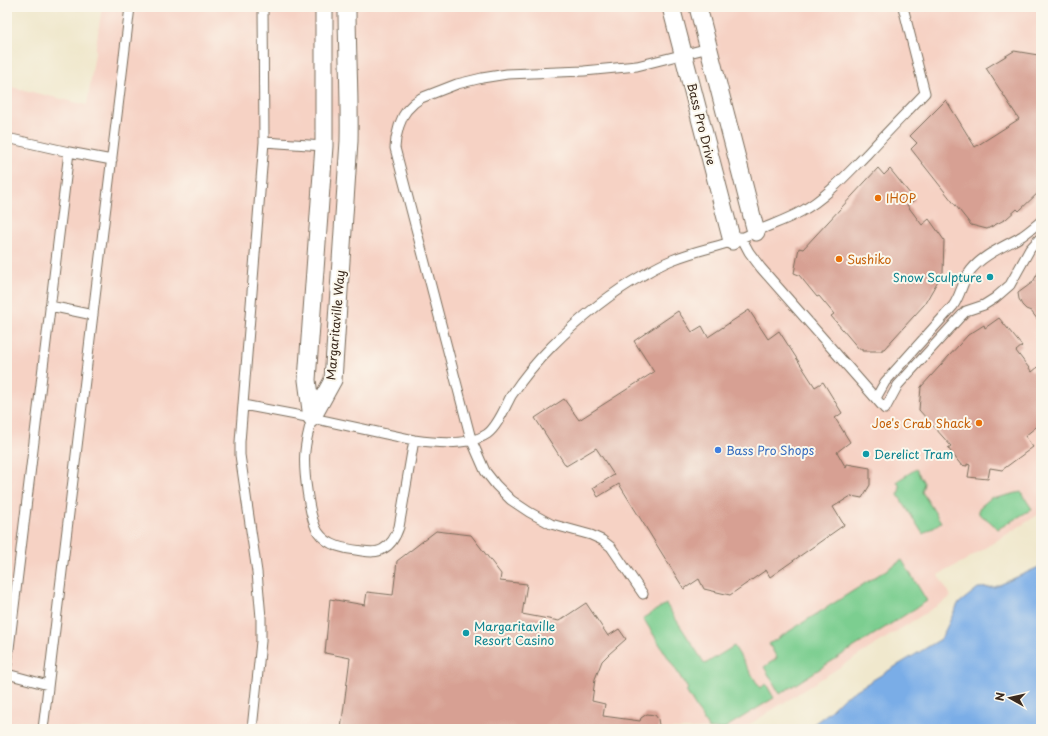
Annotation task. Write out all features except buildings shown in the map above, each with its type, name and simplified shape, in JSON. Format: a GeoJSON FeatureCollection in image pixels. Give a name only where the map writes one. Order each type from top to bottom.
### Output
{"type":"FeatureCollection","features":[{"type":"Feature","properties":{"kind":"street","name":"Margaritaville Way"},"geometry":{"type":"LineString","coordinates":[[312,418],[307,380],[324,146],[324,7]]}},
{"type":"Feature","properties":{"kind":"street","name":"Margaritaville Way"},"geometry":{"type":"LineString","coordinates":[[312,418],[333,380],[349,141],[350,102],[347,46],[347,7]]}},
{"type":"Feature","properties":{"kind":"street","name":"Bass Pro Drive"},"geometry":{"type":"LineString","coordinates":[[671,7],[684,54],[743,237]]}},
{"type":"Feature","properties":{"kind":"street"},"geometry":{"type":"LineString","coordinates":[[698,7],[709,48],[743,237]]}},
{"type":"Feature","properties":{"kind":"lane"},"geometry":{"type":"LineString","coordinates":[[43,729],[130,7]]}},
{"type":"Feature","properties":{"kind":"lane"},"geometry":{"type":"LineString","coordinates":[[252,729],[261,641],[261,618],[257,572],[240,453],[240,428],[264,142],[263,7]]}},
{"type":"Feature","properties":{"kind":"lane"},"geometry":{"type":"LineString","coordinates":[[243,405],[414,440],[438,443],[460,442],[482,437],[489,433],[495,426],[512,395],[539,359],[593,308],[622,288],[665,263],[691,253],[743,237],[802,211],[821,198],[848,173],[925,93],[903,7]]}},
{"type":"Feature","properties":{"kind":"lane"},"geometry":{"type":"LineString","coordinates":[[642,594],[611,546],[591,535],[551,524],[529,512],[511,500],[485,471],[471,439],[395,148],[396,138],[403,116],[414,103],[421,98],[457,84],[507,74],[584,71],[637,66],[709,48]]}},
{"type":"Feature","properties":{"kind":"lane"},"geometry":{"type":"LineString","coordinates":[[7,138],[112,160]]}},
{"type":"Feature","properties":{"kind":"lane"},"geometry":{"type":"LineString","coordinates":[[264,142],[324,146]]}},
{"type":"Feature","properties":{"kind":"lane"},"geometry":{"type":"LineString","coordinates":[[7,665],[68,152]]}},
{"type":"Feature","properties":{"kind":"lane"},"geometry":{"type":"LineString","coordinates":[[878,400],[885,382],[953,306],[965,280],[977,263],[987,255],[1024,235],[1041,221]]}},
{"type":"Feature","properties":{"kind":"lane"},"geometry":{"type":"LineString","coordinates":[[743,237],[749,252],[761,268],[885,409],[898,385],[966,311],[984,305],[1010,285],[1030,249],[1041,237]]}},
{"type":"Feature","properties":{"kind":"lane"},"geometry":{"type":"LineString","coordinates":[[50,306],[93,315]]}},
{"type":"Feature","properties":{"kind":"lane"},"geometry":{"type":"LineString","coordinates":[[312,418],[305,446],[304,461],[312,517],[322,537],[334,545],[344,548],[377,552],[383,550],[396,535],[399,527],[414,440]]}},
{"type":"Feature","properties":{"kind":"lane"},"geometry":{"type":"LineString","coordinates":[[7,674],[48,685]]}},
{"type":"Feature","properties":{"kind":"shaded area"},"geometry":{"type":"Polygon","coordinates":[[[102,7],[1041,7],[1041,513],[964,561],[938,575],[951,597],[742,729],[7,729],[7,86],[87,105],[102,7]]]}},
{"type":"Feature","properties":{"kind":"green space"},"geometry":{"type":"Polygon","coordinates":[[[916,469],[924,483],[922,492],[941,522],[923,534],[898,495],[900,487],[897,481],[916,469]]]}},
{"type":"Feature","properties":{"kind":"green space"},"geometry":{"type":"Polygon","coordinates":[[[1021,492],[1032,509],[998,529],[979,514],[979,508],[992,497],[996,498],[1021,492]]]}},
{"type":"Feature","properties":{"kind":"green space"},"geometry":{"type":"Polygon","coordinates":[[[902,560],[927,601],[780,694],[764,667],[777,658],[769,644],[902,560]]]}},
{"type":"Feature","properties":{"kind":"green space"},"geometry":{"type":"Polygon","coordinates":[[[666,604],[705,664],[734,646],[760,688],[766,684],[774,698],[723,729],[709,729],[686,691],[688,689],[643,618],[666,604]]]}},
{"type":"Feature","properties":{"kind":"water"},"geometry":{"type":"Polygon","coordinates":[[[1041,566],[1041,729],[807,729],[827,714],[843,698],[941,639],[958,604],[978,588],[995,587],[1041,566]]]}},
{"type":"Feature","properties":{"kind":"place","name":"IHOP"},"geometry":{"type":"Point","coordinates":[878,198]}},
{"type":"Feature","properties":{"kind":"place","name":"Sushiko"},"geometry":{"type":"Point","coordinates":[839,259]}},
{"type":"Feature","properties":{"kind":"place","name":"Snow Sculpture"},"geometry":{"type":"Point","coordinates":[990,277]}},
{"type":"Feature","properties":{"kind":"place","name":"Joe's Crab Shack"},"geometry":{"type":"Point","coordinates":[979,423]}},
{"type":"Feature","properties":{"kind":"place","name":"Bass Pro Shops"},"geometry":{"type":"Point","coordinates":[718,450]}},
{"type":"Feature","properties":{"kind":"place","name":"Derelict Tram"},"geometry":{"type":"Point","coordinates":[866,454]}},
{"type":"Feature","properties":{"kind":"place","name":"Margaritaville Resort Casino"},"geometry":{"type":"Point","coordinates":[466,633]}}]}
